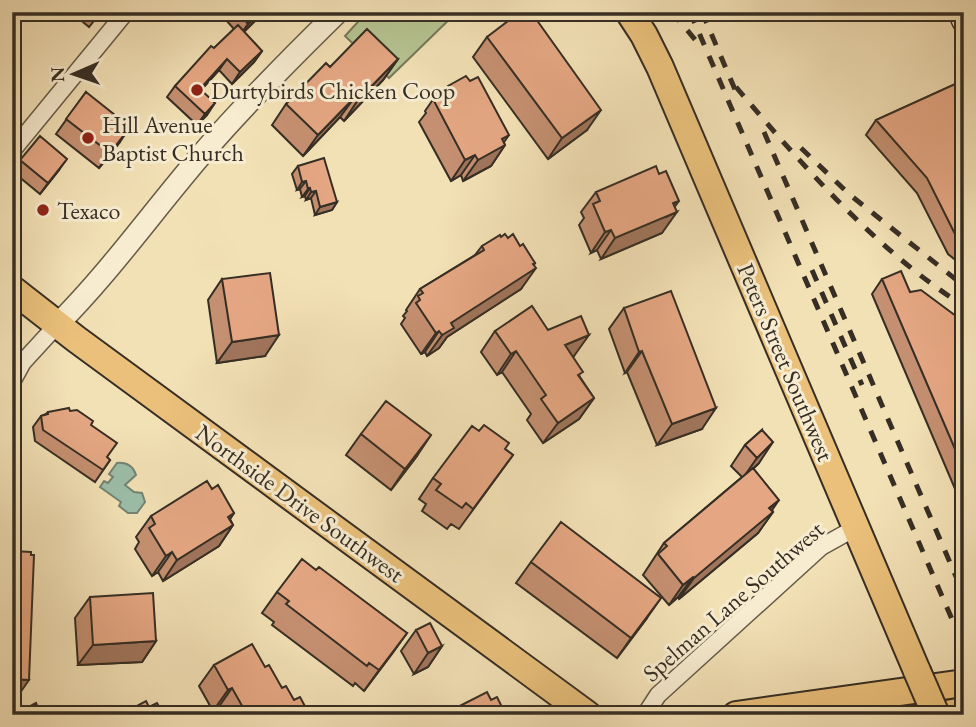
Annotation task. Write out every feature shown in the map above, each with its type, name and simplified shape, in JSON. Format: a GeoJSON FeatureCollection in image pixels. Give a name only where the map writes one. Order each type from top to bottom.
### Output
{"type":"FeatureCollection","features":[{"type":"Feature","properties":{"kind":"main road","name":"Peters Street Southwest"},"geometry":{"type":"LineString","coordinates":[[629,12],[660,67],[938,715]]}},
{"type":"Feature","properties":{"kind":"main road"},"geometry":{"type":"LineString","coordinates":[[960,12],[964,21]]}},
{"type":"Feature","properties":{"kind":"main road","name":"Northside Drive Southwest"},"geometry":{"type":"LineString","coordinates":[[12,289],[57,325],[588,715]]}},
{"type":"Feature","properties":{"kind":"main road"},"geometry":{"type":"LineString","coordinates":[[736,715],[964,683]]}},
{"type":"Feature","properties":{"kind":"main road"},"geometry":{"type":"LineString","coordinates":[[938,715],[964,711]]}},
{"type":"Feature","properties":{"kind":"street"},"geometry":{"type":"LineString","coordinates":[[12,151],[126,12]]}},
{"type":"Feature","properties":{"kind":"street"},"geometry":{"type":"LineString","coordinates":[[12,382],[23,362],[88,293],[225,128],[338,12]]}},
{"type":"Feature","properties":{"kind":"street","name":"Spelman Lane Southwest"},"geometry":{"type":"LineString","coordinates":[[645,715],[658,695],[821,547],[857,527]]}},
{"type":"Feature","properties":{"kind":"shaded area"},"geometry":{"type":"Polygon","coordinates":[[[367,12],[457,12],[389,78],[345,36],[367,12]]]}},
{"type":"Feature","properties":{"kind":"shaded area"},"geometry":{"type":"Polygon","coordinates":[[[117,463],[129,465],[136,475],[125,485],[134,492],[142,493],[145,502],[137,513],[128,513],[119,506],[121,502],[100,487],[104,481],[108,483],[113,477],[109,474],[117,463]]]}},
{"type":"Feature","properties":{"kind":"building"},"geometry":{"type":"Polygon","coordinates":[[[86,12],[100,12],[94,19],[86,12]]]}},
{"type":"Feature","properties":{"kind":"building"},"geometry":{"type":"Polygon","coordinates":[[[238,12],[261,12],[248,24],[238,12]]]}},
{"type":"Feature","properties":{"kind":"building"},"geometry":{"type":"Polygon","coordinates":[[[520,12],[531,12],[601,110],[562,138],[487,37],[520,12]]]}},
{"type":"Feature","properties":{"kind":"building"},"geometry":{"type":"Polygon","coordinates":[[[238,25],[262,51],[240,72],[227,59],[200,89],[215,103],[205,114],[175,86],[211,46],[214,48],[238,25]]]}},
{"type":"Feature","properties":{"kind":"building"},"geometry":{"type":"Polygon","coordinates":[[[367,29],[398,59],[358,100],[355,97],[318,135],[286,104],[326,63],[330,67],[367,29]]]}},
{"type":"Feature","properties":{"kind":"building"},"geometry":{"type":"Polygon","coordinates":[[[466,76],[470,81],[478,77],[509,135],[502,139],[505,145],[478,160],[475,155],[465,160],[434,101],[443,97],[439,91],[466,76]]]}},
{"type":"Feature","properties":{"kind":"building"},"geometry":{"type":"Polygon","coordinates":[[[964,80],[964,244],[958,240],[927,178],[876,120],[964,80]]]}},
{"type":"Feature","properties":{"kind":"building"},"geometry":{"type":"Polygon","coordinates":[[[86,92],[130,127],[110,153],[66,119],[86,92]]]}},
{"type":"Feature","properties":{"kind":"building"},"geometry":{"type":"Polygon","coordinates":[[[40,136],[67,159],[48,183],[20,160],[40,136]]]}},
{"type":"Feature","properties":{"kind":"building"},"geometry":{"type":"Polygon","coordinates":[[[324,158],[337,202],[320,207],[316,191],[311,192],[306,181],[302,182],[298,166],[324,158]]]}},
{"type":"Feature","properties":{"kind":"building"},"geometry":{"type":"Polygon","coordinates":[[[656,166],[659,174],[666,171],[679,201],[673,203],[677,212],[615,238],[611,230],[605,232],[593,204],[600,201],[596,192],[656,166]]]}},
{"type":"Feature","properties":{"kind":"building"},"geometry":{"type":"Polygon","coordinates":[[[505,234],[508,238],[513,234],[520,246],[523,244],[536,268],[451,323],[454,328],[442,335],[439,331],[436,333],[416,303],[420,300],[418,296],[423,293],[420,289],[484,250],[482,246],[505,234]]]}},
{"type":"Feature","properties":{"kind":"building"},"geometry":{"type":"Polygon","coordinates":[[[901,271],[910,292],[921,290],[964,322],[964,470],[882,279],[901,271]]]}},
{"type":"Feature","properties":{"kind":"building"},"geometry":{"type":"Polygon","coordinates":[[[270,273],[279,335],[232,342],[222,279],[270,273]]]}},
{"type":"Feature","properties":{"kind":"building"},"geometry":{"type":"Polygon","coordinates":[[[671,291],[716,408],[672,424],[642,351],[639,352],[624,308],[671,291]]]}},
{"type":"Feature","properties":{"kind":"building"},"geometry":{"type":"Polygon","coordinates":[[[532,306],[548,330],[581,316],[589,335],[565,345],[583,372],[578,375],[594,398],[558,423],[541,399],[546,395],[516,351],[511,354],[495,331],[532,306]]]}},
{"type":"Feature","properties":{"kind":"building"},"geometry":{"type":"Polygon","coordinates":[[[386,401],[431,435],[405,469],[361,434],[386,401]]]}},
{"type":"Feature","properties":{"kind":"building"},"geometry":{"type":"Polygon","coordinates":[[[69,408],[70,411],[77,410],[93,421],[91,425],[117,443],[107,457],[110,460],[103,470],[43,430],[41,416],[69,408]]]}},
{"type":"Feature","properties":{"kind":"building"},"geometry":{"type":"Polygon","coordinates":[[[484,425],[509,443],[505,449],[513,455],[473,509],[466,503],[462,508],[436,490],[441,484],[433,478],[472,426],[479,431],[484,425]]]}},
{"type":"Feature","properties":{"kind":"building"},"geometry":{"type":"Polygon","coordinates":[[[762,430],[773,442],[757,458],[745,445],[762,430]]]}},
{"type":"Feature","properties":{"kind":"building"},"geometry":{"type":"Polygon","coordinates":[[[753,468],[779,500],[769,508],[773,512],[683,585],[658,554],[667,546],[664,543],[753,468]]]}},
{"type":"Feature","properties":{"kind":"building"},"geometry":{"type":"Polygon","coordinates":[[[207,481],[212,489],[218,485],[234,513],[228,517],[233,525],[177,560],[172,552],[166,556],[149,528],[155,524],[151,516],[207,481]]]}},
{"type":"Feature","properties":{"kind":"building"},"geometry":{"type":"Polygon","coordinates":[[[561,522],[661,598],[631,638],[531,562],[561,522]]]}},
{"type":"Feature","properties":{"kind":"building"},"geometry":{"type":"Polygon","coordinates":[[[12,551],[31,552],[31,555],[34,555],[29,680],[12,679],[12,551]]]}},
{"type":"Feature","properties":{"kind":"building"},"geometry":{"type":"Polygon","coordinates":[[[302,559],[316,570],[319,567],[407,633],[379,670],[369,663],[367,666],[286,604],[289,601],[277,592],[302,559]]]}},
{"type":"Feature","properties":{"kind":"building"},"geometry":{"type":"Polygon","coordinates":[[[153,593],[156,641],[93,645],[90,597],[153,593]]]}},
{"type":"Feature","properties":{"kind":"building"},"geometry":{"type":"Polygon","coordinates":[[[430,623],[442,646],[428,653],[416,630],[430,623]]]}},
{"type":"Feature","properties":{"kind":"building"},"geometry":{"type":"Polygon","coordinates":[[[252,644],[265,667],[269,665],[282,688],[286,686],[294,700],[300,697],[307,710],[303,715],[253,715],[250,709],[245,711],[232,688],[228,690],[214,665],[252,644]]]}},
{"type":"Feature","properties":{"kind":"building"},"geometry":{"type":"Polygon","coordinates":[[[487,692],[491,700],[497,697],[506,715],[442,715],[487,692]]]}},
{"type":"Feature","properties":{"kind":"building"},"geometry":{"type":"Polygon","coordinates":[[[146,701],[149,707],[157,703],[164,715],[120,715],[146,701]]]}},
{"type":"Feature","properties":{"kind":"building"},"geometry":{"type":"Polygon","coordinates":[[[36,703],[41,715],[14,715],[36,703]]]}},
{"type":"Feature","properties":{"kind":"railway"},"geometry":{"type":"LineString","coordinates":[[672,12],[697,42]]}},
{"type":"Feature","properties":{"kind":"railway"},"geometry":{"type":"LineString","coordinates":[[690,12],[964,647]]}},
{"type":"Feature","properties":{"kind":"railway"},"geometry":{"type":"LineString","coordinates":[[702,12],[739,99]]}},
{"type":"Feature","properties":{"kind":"railway"},"geometry":{"type":"LineString","coordinates":[[736,87],[814,176],[871,233],[901,260],[964,306]]}},
{"type":"Feature","properties":{"kind":"railway"},"geometry":{"type":"LineString","coordinates":[[764,132],[964,595]]}},
{"type":"Feature","properties":{"kind":"railway"},"geometry":{"type":"LineString","coordinates":[[801,148],[849,194],[964,286]]}},
{"type":"Feature","properties":{"kind":"railway"},"geometry":{"type":"LineString","coordinates":[[812,270],[862,385]]}},
{"type":"Feature","properties":{"kind":"place","name":"Durtybirds Chicken Coop"},"geometry":{"type":"Point","coordinates":[197,90]}},
{"type":"Feature","properties":{"kind":"place","name":"Hill Avenue Baptist Church"},"geometry":{"type":"Point","coordinates":[88,138]}},
{"type":"Feature","properties":{"kind":"place","name":"Texaco"},"geometry":{"type":"Point","coordinates":[43,210]}}]}
